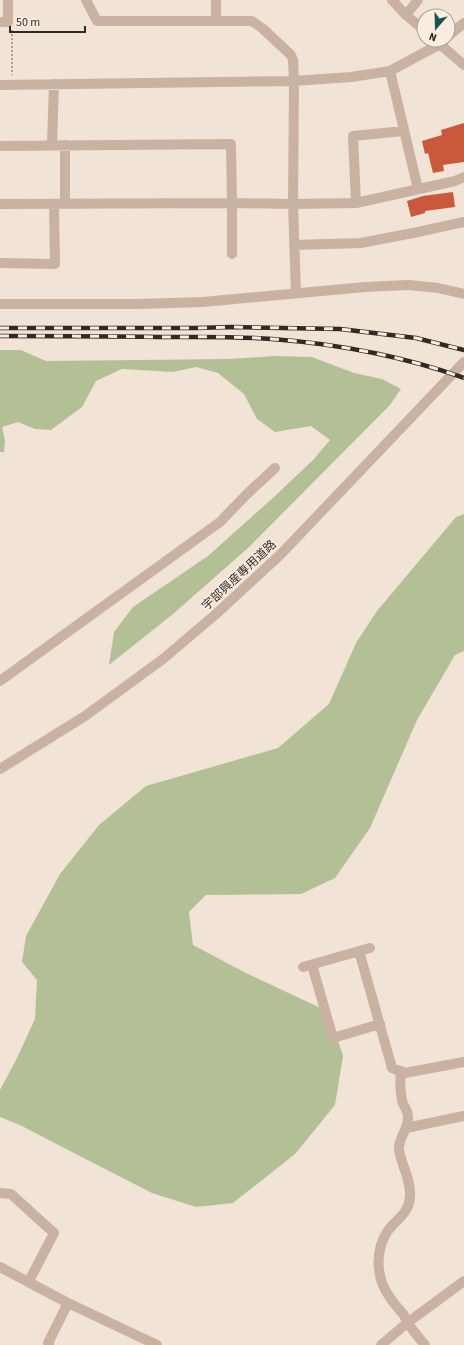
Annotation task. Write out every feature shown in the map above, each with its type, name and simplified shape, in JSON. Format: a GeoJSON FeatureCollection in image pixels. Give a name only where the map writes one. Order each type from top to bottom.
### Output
{"type":"FeatureCollection","features":[{"type":"Feature","properties":{"kind":"street"},"geometry":{"type":"LineString","coordinates":[[4,22],[8,0]]}},
{"type":"Feature","properties":{"kind":"street"},"geometry":{"type":"LineString","coordinates":[[86,0],[97,21],[252,21],[262,28],[291,55],[293,60],[294,82],[293,204],[296,293]]}},
{"type":"Feature","properties":{"kind":"street"},"geometry":{"type":"LineString","coordinates":[[216,0],[216,21]]}},
{"type":"Feature","properties":{"kind":"street"},"geometry":{"type":"LineString","coordinates":[[392,0],[416,23]]}},
{"type":"Feature","properties":{"kind":"street"},"geometry":{"type":"LineString","coordinates":[[406,15],[418,0]]}},
{"type":"Feature","properties":{"kind":"street"},"geometry":{"type":"LineString","coordinates":[[456,30],[464,23]]}},
{"type":"Feature","properties":{"kind":"street"},"geometry":{"type":"LineString","coordinates":[[0,85],[294,82],[351,77],[390,71],[428,48]]}},
{"type":"Feature","properties":{"kind":"street"},"geometry":{"type":"LineString","coordinates":[[447,48],[464,65]]}},
{"type":"Feature","properties":{"kind":"street"},"geometry":{"type":"LineString","coordinates":[[390,71],[418,189]]}},
{"type":"Feature","properties":{"kind":"street"},"geometry":{"type":"LineString","coordinates":[[52,145],[54,84]]}},
{"type":"Feature","properties":{"kind":"street"},"geometry":{"type":"LineString","coordinates":[[356,202],[353,136],[404,131]]}},
{"type":"Feature","properties":{"kind":"street"},"geometry":{"type":"LineString","coordinates":[[0,146],[231,144],[232,254]]}},
{"type":"Feature","properties":{"kind":"street"},"geometry":{"type":"LineString","coordinates":[[65,145],[65,203]]}},
{"type":"Feature","properties":{"kind":"street"},"geometry":{"type":"LineString","coordinates":[[0,204],[293,204],[356,202],[455,181],[464,177]]}},
{"type":"Feature","properties":{"kind":"street"},"geometry":{"type":"LineString","coordinates":[[0,263],[55,264],[54,204]]}},
{"type":"Feature","properties":{"kind":"street"},"geometry":{"type":"LineString","coordinates":[[294,245],[361,243],[464,222]]}},
{"type":"Feature","properties":{"kind":"street"},"geometry":{"type":"LineString","coordinates":[[0,304],[139,304],[203,302],[365,287],[409,285],[438,288],[464,294]]}},
{"type":"Feature","properties":{"kind":"street","name":"宇部興産専用道路"},"geometry":{"type":"LineString","coordinates":[[0,769],[85,716],[163,659],[216,614],[281,554],[464,362]]}},
{"type":"Feature","properties":{"kind":"street"},"geometry":{"type":"LineString","coordinates":[[0,681],[220,522],[275,468]]}},
{"type":"Feature","properties":{"kind":"street"},"geometry":{"type":"LineString","coordinates":[[370,948],[307,966],[333,1038],[380,1024]]}},
{"type":"Feature","properties":{"kind":"street"},"geometry":{"type":"LineString","coordinates":[[359,951],[392,1068],[405,1072],[464,1062]]}},
{"type":"Feature","properties":{"kind":"street"},"geometry":{"type":"LineString","coordinates":[[401,1071],[400,1081],[402,1102],[408,1113],[408,1118],[406,1128],[399,1145],[401,1160],[410,1188],[408,1205],[405,1212],[384,1237],[378,1265],[384,1288],[425,1345]]}},
{"type":"Feature","properties":{"kind":"street"},"geometry":{"type":"LineString","coordinates":[[406,1128],[464,1116]]}},
{"type":"Feature","properties":{"kind":"street"},"geometry":{"type":"LineString","coordinates":[[0,1193],[11,1194],[54,1234],[29,1282]]}},
{"type":"Feature","properties":{"kind":"street"},"geometry":{"type":"LineString","coordinates":[[0,1267],[68,1303],[157,1345]]}},
{"type":"Feature","properties":{"kind":"street"},"geometry":{"type":"LineString","coordinates":[[381,1345],[407,1322],[464,1281]]}},
{"type":"Feature","properties":{"kind":"street"},"geometry":{"type":"LineString","coordinates":[[49,1345],[48,1343],[68,1303]]}},
{"type":"Feature","properties":{"kind":"path"},"geometry":{"type":"LineString","coordinates":[[4,22],[12,27],[12,85]]}},
{"type":"Feature","properties":{"kind":"green space"},"geometry":{"type":"Polygon","coordinates":[[[0,350],[21,350],[46,361],[229,359],[276,356],[312,357],[354,373],[382,379],[401,389],[390,405],[248,548],[173,614],[109,665],[114,632],[133,607],[208,556],[314,459],[330,440],[311,426],[275,432],[257,419],[244,394],[218,373],[196,367],[173,372],[122,369],[96,381],[82,407],[51,430],[35,429],[18,422],[2,427],[5,441],[4,452],[0,452],[0,350]]]}},
{"type":"Feature","properties":{"kind":"green space"},"geometry":{"type":"Polygon","coordinates":[[[464,514],[464,651],[455,655],[417,720],[370,828],[335,878],[301,894],[206,895],[189,912],[193,945],[244,972],[329,1012],[343,1056],[335,1105],[295,1154],[233,1203],[196,1207],[152,1193],[22,1126],[0,1117],[0,1090],[35,1019],[37,980],[22,962],[26,936],[60,874],[99,825],[146,786],[278,748],[329,704],[356,643],[377,611],[456,517],[464,514]]]}},
{"type":"Feature","properties":{"kind":"building"},"geometry":{"type":"Polygon","coordinates":[[[464,123],[464,162],[443,165],[444,171],[433,173],[428,153],[425,154],[422,141],[442,135],[441,130],[464,123]]]}},
{"type":"Feature","properties":{"kind":"building"},"geometry":{"type":"Polygon","coordinates":[[[453,192],[455,207],[425,211],[425,213],[411,217],[407,201],[423,196],[453,192]]]}},
{"type":"Feature","properties":{"kind":"railway"},"geometry":{"type":"LineString","coordinates":[[0,328],[232,327],[340,329],[416,338],[464,350]]}},
{"type":"Feature","properties":{"kind":"railway"},"geometry":{"type":"LineString","coordinates":[[0,336],[229,337],[296,341],[394,357],[464,378]]}}]}
